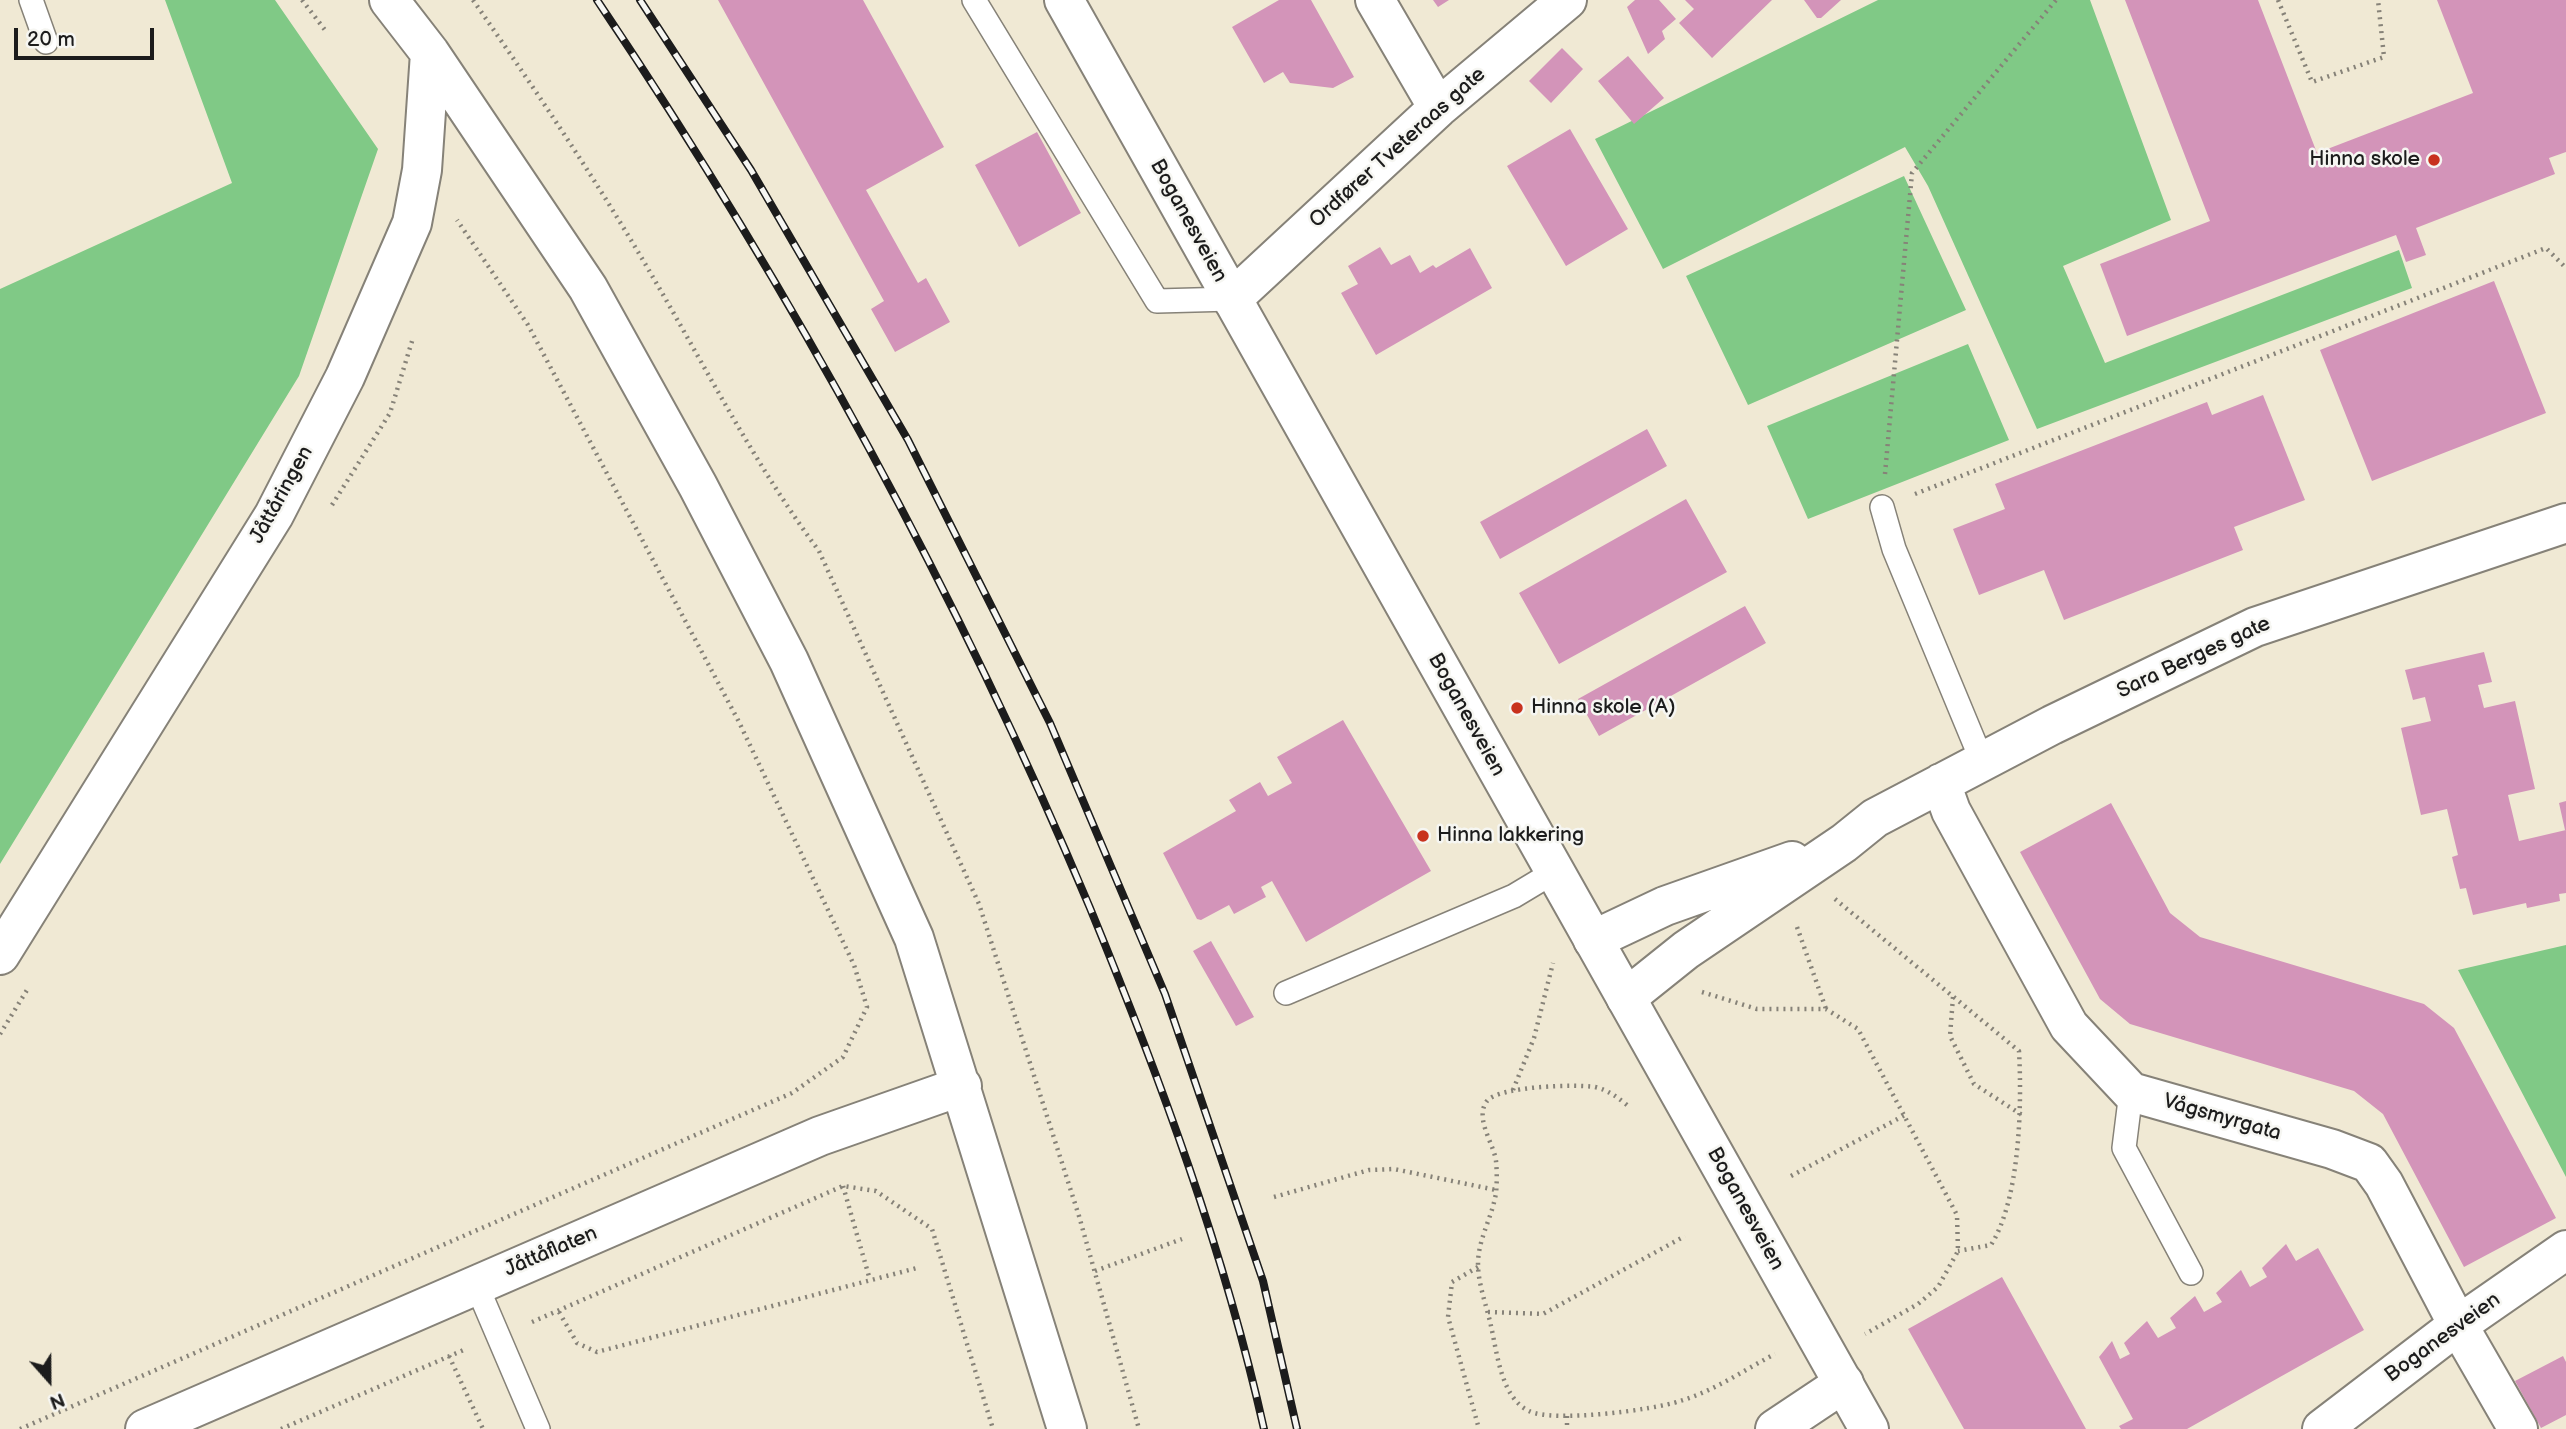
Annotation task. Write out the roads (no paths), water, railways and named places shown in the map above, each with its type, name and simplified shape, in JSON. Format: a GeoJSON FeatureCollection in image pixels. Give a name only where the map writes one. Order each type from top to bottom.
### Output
{"type":"FeatureCollection","features":[{"type":"Feature","properties":{"kind":"street"},"geometry":{"type":"LineString","coordinates":[[389,0],[430,54],[588,288],[698,486],[789,661],[914,938],[1068,1429]]}},
{"type":"Feature","properties":{"kind":"street","name":"Boganesveien"},"geometry":{"type":"LineString","coordinates":[[1064,0],[1869,1429]]}},
{"type":"Feature","properties":{"kind":"street"},"geometry":{"type":"LineString","coordinates":[[1375,0],[1438,108]]}},
{"type":"Feature","properties":{"kind":"street","name":"Ordfører Tveteraas gate"},"geometry":{"type":"LineString","coordinates":[[1232,299],[1438,108],[1567,0]]}},
{"type":"Feature","properties":{"kind":"street","name":"Jåttåringen"},"geometry":{"type":"LineString","coordinates":[[0,955],[274,515],[345,377],[412,223],[422,170],[430,54]]}},
{"type":"Feature","properties":{"kind":"street","name":"Sara Berges gate"},"geometry":{"type":"LineString","coordinates":[[1626,998],[1686,950],[1844,843],[1875,818],[1982,761],[2255,627],[2566,523]]}},
{"type":"Feature","properties":{"kind":"street"},"geometry":{"type":"LineString","coordinates":[[1941,783],[1951,811],[2069,1026],[2131,1092]]}},
{"type":"Feature","properties":{"kind":"street","name":"Sara Berges gate"},"geometry":{"type":"LineString","coordinates":[[1593,940],[1665,906],[1844,843]]}},
{"type":"Feature","properties":{"kind":"street","name":"Jåttåflaten"},"geometry":{"type":"LineString","coordinates":[[145,1429],[820,1136],[962,1086]]}},
{"type":"Feature","properties":{"kind":"street","name":"Vågsmyrgata"},"geometry":{"type":"LineString","coordinates":[[2131,1092],[2332,1149],[2369,1163],[2384,1184],[2458,1325],[2518,1429]]}},
{"type":"Feature","properties":{"kind":"street","name":"Boganesveien"},"geometry":{"type":"LineString","coordinates":[[2322,1429],[2458,1325],[2566,1250]]}},
{"type":"Feature","properties":{"kind":"street"},"geometry":{"type":"LineString","coordinates":[[1775,1429],[1844,1383]]}},
{"type":"Feature","properties":{"kind":"lane"},"geometry":{"type":"LineString","coordinates":[[31,0],[46,42]]}},
{"type":"Feature","properties":{"kind":"lane"},"geometry":{"type":"LineString","coordinates":[[974,0],[1157,301],[1232,299]]}},
{"type":"Feature","properties":{"kind":"lane"},"geometry":{"type":"LineString","coordinates":[[1882,507],[1894,549],[1982,761]]}},
{"type":"Feature","properties":{"kind":"lane"},"geometry":{"type":"LineString","coordinates":[[1286,993],[1514,896],[1554,872]]}},
{"type":"Feature","properties":{"kind":"lane"},"geometry":{"type":"LineString","coordinates":[[2131,1092],[2124,1148],[2191,1273]]}},
{"type":"Feature","properties":{"kind":"lane"},"geometry":{"type":"LineString","coordinates":[[476,1284],[538,1429]]}},
{"type":"Feature","properties":{"kind":"railway"},"geometry":{"type":"LineString","coordinates":[[597,0],[737,218],[802,329],[866,442],[984,672],[1090,908],[1165,1100],[1230,1296],[1264,1429]]}},
{"type":"Feature","properties":{"kind":"railway"},"geometry":{"type":"LineString","coordinates":[[640,0],[751,170],[908,440],[1050,723],[1165,994],[1263,1281],[1297,1429]]}},
{"type":"Feature","properties":{"kind":"place","name":"Hinna skole"},"geometry":{"type":"Point","coordinates":[2434,160]}},
{"type":"Feature","properties":{"kind":"place","name":"Hinna skole (A)"},"geometry":{"type":"Point","coordinates":[1517,708]}},
{"type":"Feature","properties":{"kind":"place","name":"Hinna lakkering"},"geometry":{"type":"Point","coordinates":[1423,836]}}]}
